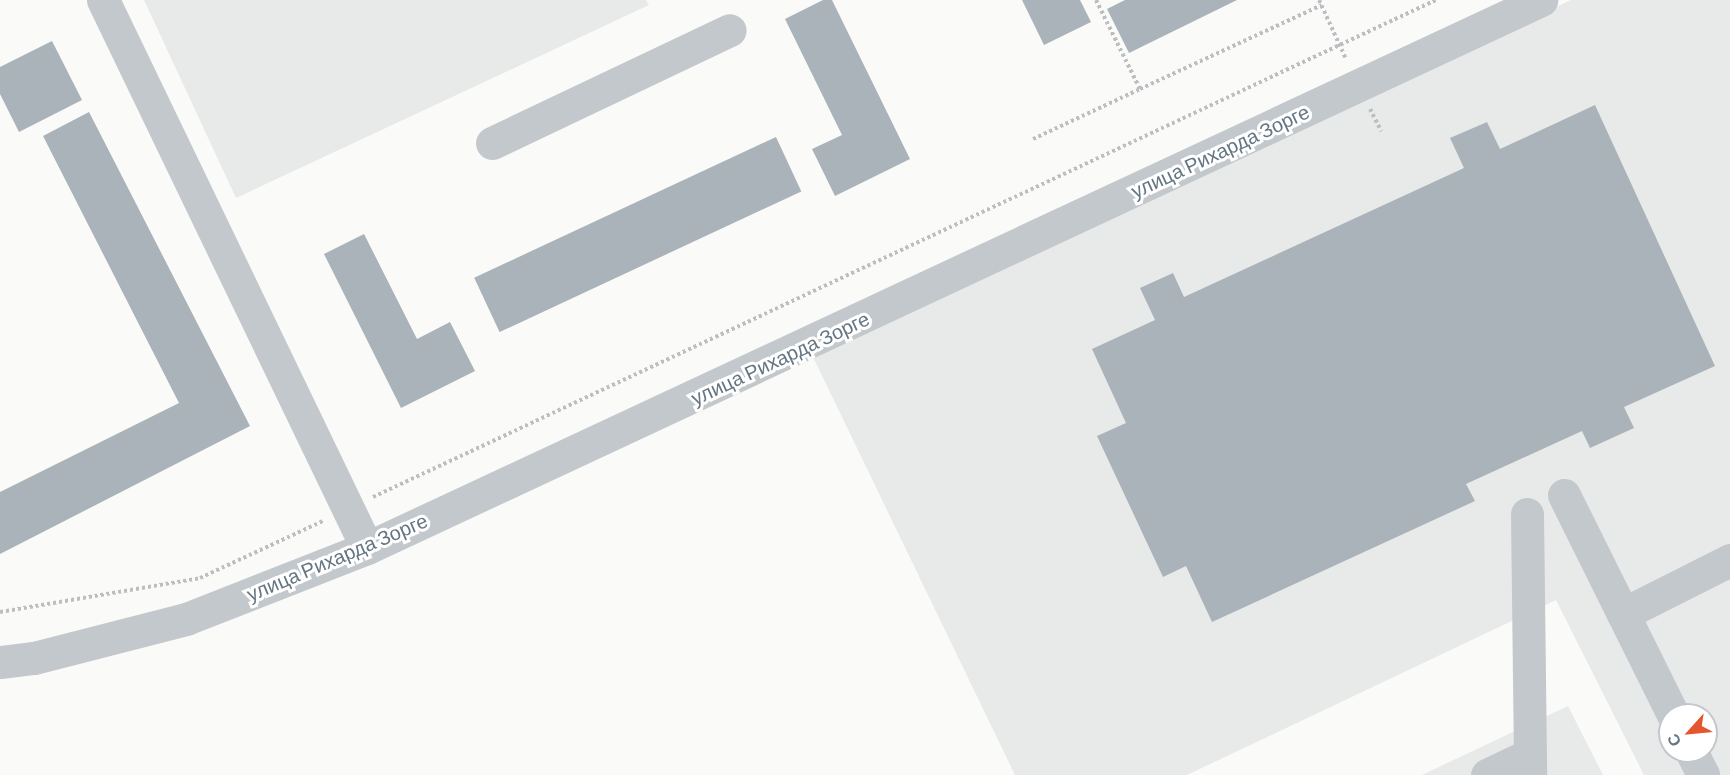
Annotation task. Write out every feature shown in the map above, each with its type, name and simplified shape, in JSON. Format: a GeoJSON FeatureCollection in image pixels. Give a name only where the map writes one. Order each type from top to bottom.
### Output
{"type":"FeatureCollection","features":[{"type":"Feature","properties":{"kind":"street"},"geometry":{"type":"LineString","coordinates":[[103,0],[367,548]]}},
{"type":"Feature","properties":{"kind":"street","name":"улица Рихарда Зорге"},"geometry":{"type":"LineString","coordinates":[[0,662],[34,658],[186,619],[367,548],[1541,0]]}},
{"type":"Feature","properties":{"kind":"street"},"geometry":{"type":"LineString","coordinates":[[492,142],[730,30]]}},
{"type":"Feature","properties":{"kind":"street"},"geometry":{"type":"LineString","coordinates":[[1564,495],[1667,703]]}},
{"type":"Feature","properties":{"kind":"street"},"geometry":{"type":"LineString","coordinates":[[1488,775],[1529,765],[1531,645],[1527,514]]}},
{"type":"Feature","properties":{"kind":"street"},"geometry":{"type":"LineString","coordinates":[[1623,614],[1730,560]]}},
{"type":"Feature","properties":{"kind":"path"},"geometry":{"type":"LineString","coordinates":[[1096,0],[1140,89]]}},
{"type":"Feature","properties":{"kind":"path"},"geometry":{"type":"LineString","coordinates":[[0,612],[200,578],[1436,0]]}},
{"type":"Feature","properties":{"kind":"path"},"geometry":{"type":"LineString","coordinates":[[1033,139],[1322,5]]}},
{"type":"Feature","properties":{"kind":"shaded area"},"geometry":{"type":"Polygon","coordinates":[[[144,0],[646,0],[649,5],[236,198],[144,0]]]}},
{"type":"Feature","properties":{"kind":"shaded area"},"geometry":{"type":"Polygon","coordinates":[[[1571,0],[1730,0],[1730,775],[1644,775],[1556,600],[1187,775],[1015,775],[813,357],[1571,0]]]}},
{"type":"Feature","properties":{"kind":"shaded area"},"geometry":{"type":"Polygon","coordinates":[[[1568,706],[1603,775],[1422,775],[1568,706]]]}},
{"type":"Feature","properties":{"kind":"building"},"geometry":{"type":"Polygon","coordinates":[[[823,0],[832,0],[910,159],[835,196],[812,149],[842,135],[785,19],[823,0]]]}},
{"type":"Feature","properties":{"kind":"building"},"geometry":{"type":"Polygon","coordinates":[[[1022,0],[1080,0],[1091,22],[1044,45],[1022,0]]]}},
{"type":"Feature","properties":{"kind":"building"},"geometry":{"type":"Polygon","coordinates":[[[1125,0],[1237,0],[1129,53],[1107,9],[1125,0]]]}},
{"type":"Feature","properties":{"kind":"building"},"geometry":{"type":"Polygon","coordinates":[[[52,41],[82,100],[19,132],[0,94],[0,67],[52,41]]]}},
{"type":"Feature","properties":{"kind":"building"},"geometry":{"type":"Polygon","coordinates":[[[1595,105],[1715,366],[1624,407],[1634,428],[1590,448],[1582,431],[1466,484],[1475,501],[1212,622],[1186,566],[1163,577],[1097,436],[1126,423],[1092,349],[1155,320],[1140,288],[1173,273],[1184,297],[1464,168],[1450,138],[1487,122],[1500,149],[1595,105]]]}},
{"type":"Feature","properties":{"kind":"building"},"geometry":{"type":"Polygon","coordinates":[[[89,112],[250,426],[0,554],[0,492],[179,403],[43,136],[89,112]]]}},
{"type":"Feature","properties":{"kind":"building"},"geometry":{"type":"Polygon","coordinates":[[[776,137],[801,191],[500,332],[474,278],[776,137]]]}},
{"type":"Feature","properties":{"kind":"building"},"geometry":{"type":"Polygon","coordinates":[[[364,234],[417,339],[450,322],[475,371],[401,408],[324,254],[364,234]]]}}]}
